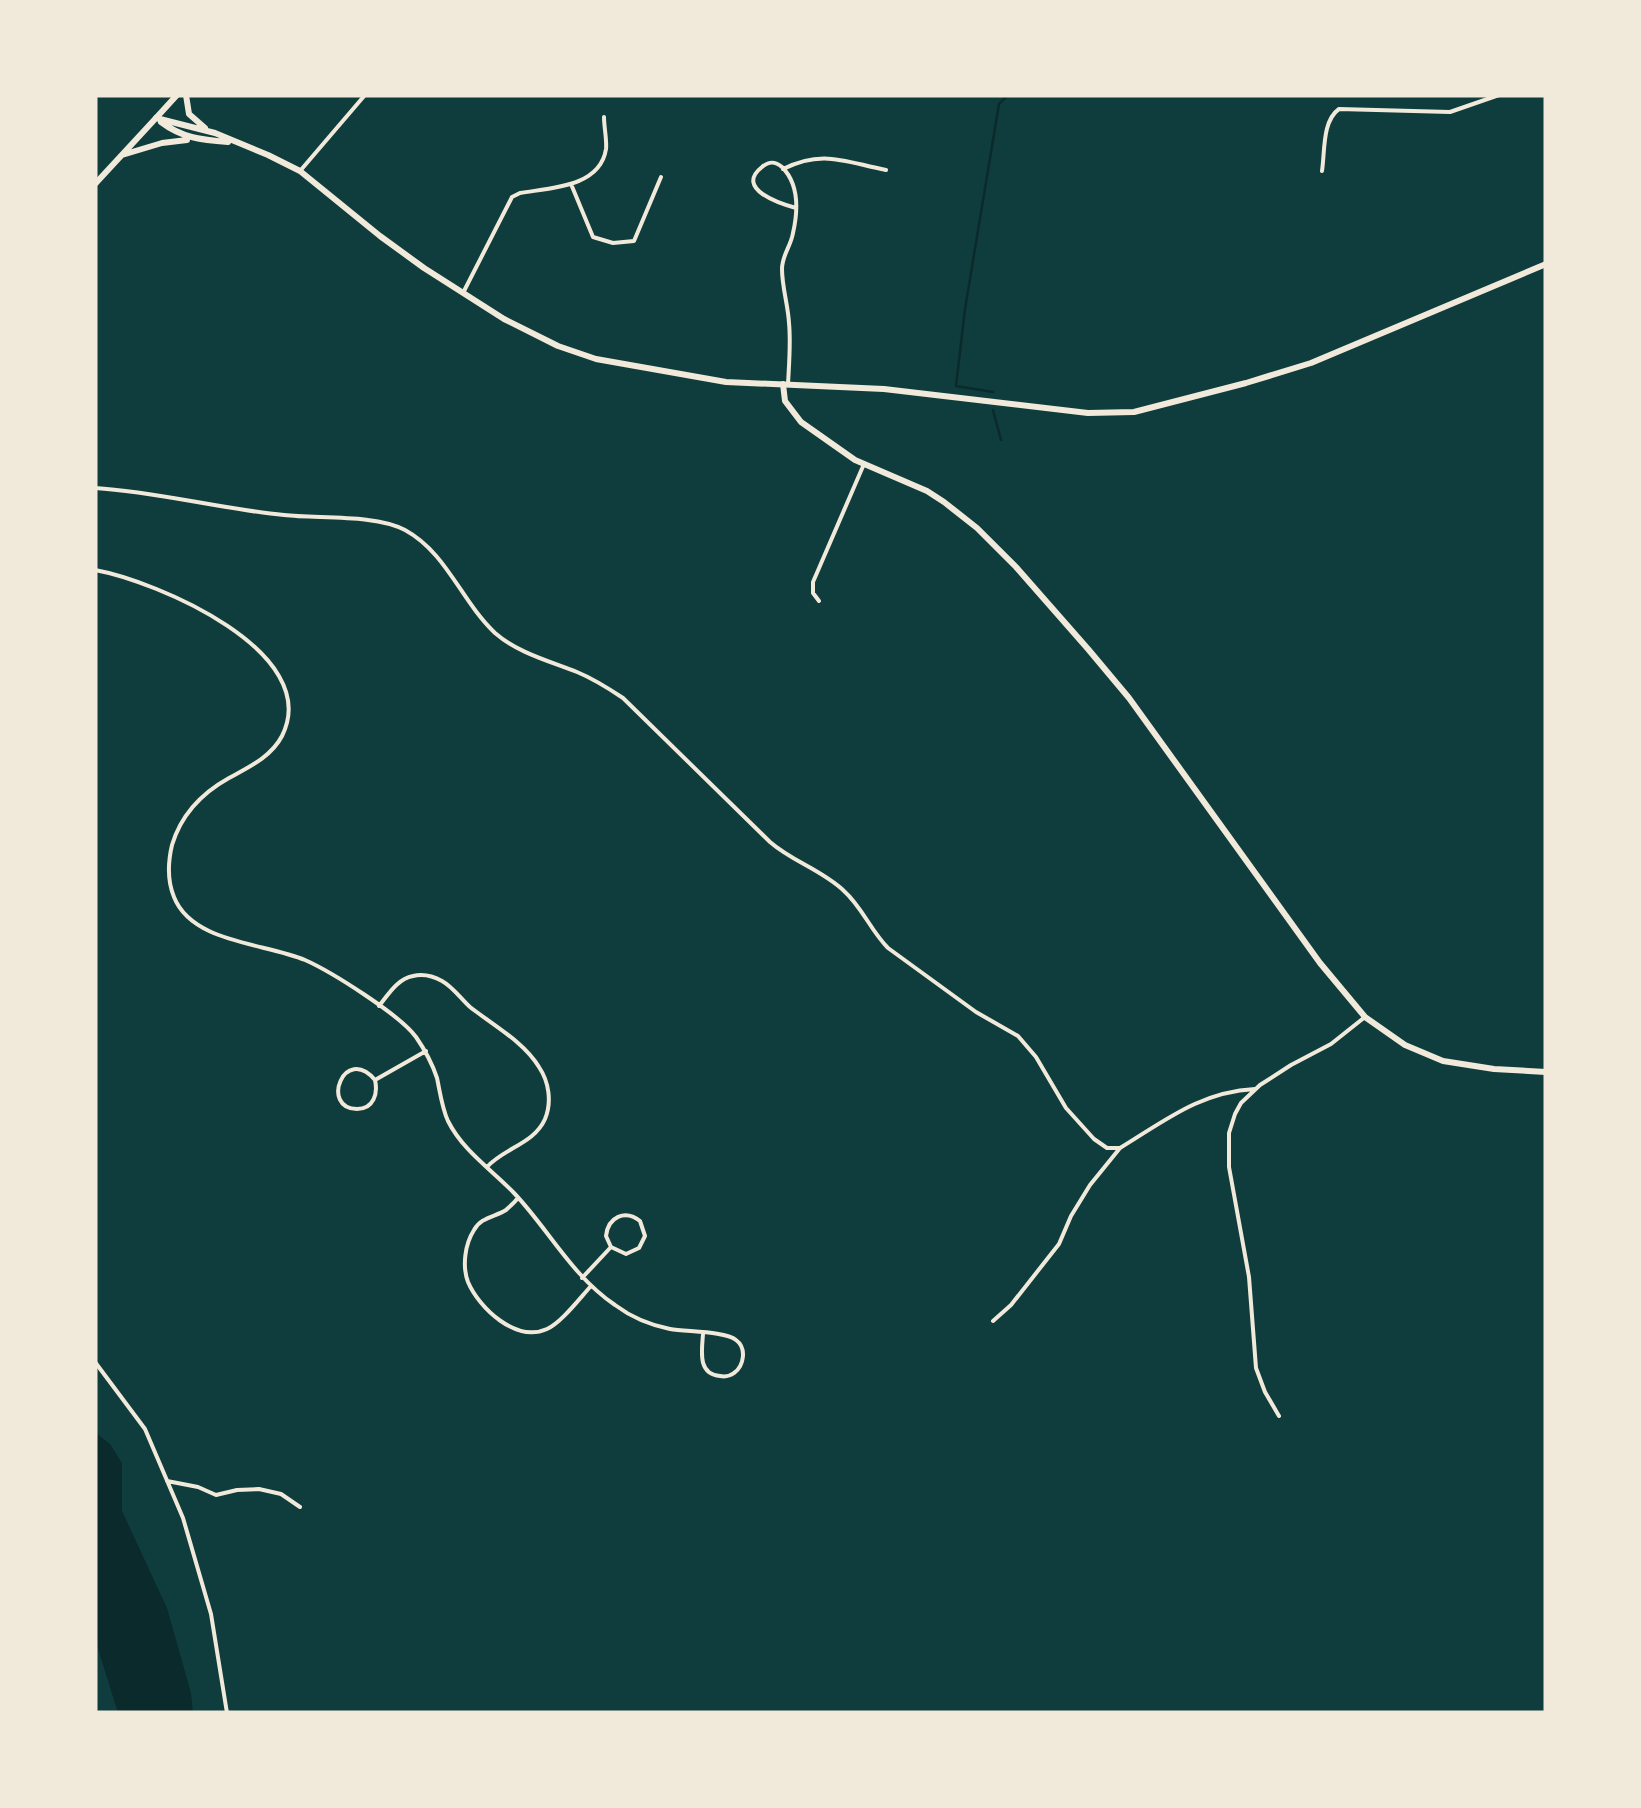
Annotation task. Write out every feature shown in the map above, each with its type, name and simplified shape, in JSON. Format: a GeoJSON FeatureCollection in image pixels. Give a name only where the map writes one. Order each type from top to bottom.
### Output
{"type":"FeatureCollection","features":[{"type":"Feature","properties":{"kind":"main road"},"geometry":{"type":"LineString","coordinates":[[95,184],[178,95]]}},
{"type":"Feature","properties":{"kind":"main road"},"geometry":{"type":"LineString","coordinates":[[186,95],[193,119],[214,133]]}},
{"type":"Feature","properties":{"kind":"main road"},"geometry":{"type":"LineString","coordinates":[[156,118],[214,133],[300,171],[380,236],[463,293],[558,346],[596,359],[726,382],[884,389],[1088,413],[1134,412],[1285,372],[1546,264]]}},
{"type":"Feature","properties":{"kind":"main road"},"geometry":{"type":"LineString","coordinates":[[156,118],[194,139]]}},
{"type":"Feature","properties":{"kind":"main road"},"geometry":{"type":"LineString","coordinates":[[118,157],[162,143],[194,139],[237,143]]}},
{"type":"Feature","properties":{"kind":"main road"},"geometry":{"type":"LineString","coordinates":[[785,384],[785,401],[792,413],[836,448],[944,502],[977,528],[1026,579],[1129,698],[1320,962],[1366,1017],[1405,1045],[1443,1060],[1494,1069],[1546,1072]]}},
{"type":"Feature","properties":{"kind":"street"},"geometry":{"type":"LineString","coordinates":[[300,171],[365,95]]}},
{"type":"Feature","properties":{"kind":"street"},"geometry":{"type":"LineString","coordinates":[[1322,172],[1333,112],[1347,108],[1450,112],[1499,95]]}},
{"type":"Feature","properties":{"kind":"street"},"geometry":{"type":"LineString","coordinates":[[463,293],[512,197],[571,184],[594,169],[606,150],[604,117]]}},
{"type":"Feature","properties":{"kind":"street"},"geometry":{"type":"LineString","coordinates":[[783,169],[820,156],[886,170]]}},
{"type":"Feature","properties":{"kind":"street"},"geometry":{"type":"LineString","coordinates":[[785,384],[789,320],[782,266],[793,236],[796,208],[794,186],[773,162],[764,165],[754,180],[756,188],[762,196],[796,208]]}},
{"type":"Feature","properties":{"kind":"street"},"geometry":{"type":"LineString","coordinates":[[571,184],[593,236],[613,243],[634,241],[661,177]]}},
{"type":"Feature","properties":{"kind":"street"},"geometry":{"type":"LineString","coordinates":[[818,601],[813,582],[864,464]]}},
{"type":"Feature","properties":{"kind":"street"},"geometry":{"type":"LineString","coordinates":[[95,488],[404,529],[443,564],[495,633],[526,652],[600,682],[623,698],[770,842],[849,894],[888,948],[976,1012],[1018,1036],[1066,1108],[1094,1139],[1107,1148],[1120,1148]]}},
{"type":"Feature","properties":{"kind":"street"},"geometry":{"type":"LineString","coordinates":[[95,570],[143,583],[203,610],[265,657],[282,682],[288,708],[282,736],[259,762],[198,800],[181,823],[171,849],[168,873],[178,906],[210,932],[302,959],[325,970],[402,1022],[426,1051],[446,1117],[466,1148],[518,1198],[582,1278],[613,1304],[649,1324],[735,1338],[744,1355],[737,1371],[723,1377],[707,1371],[701,1356],[703,1334]]}},
{"type":"Feature","properties":{"kind":"street"},"geometry":{"type":"LineString","coordinates":[[379,1006],[406,978],[416,974],[438,979],[523,1048],[540,1067],[548,1096],[544,1119],[530,1139],[487,1167]]}},
{"type":"Feature","properties":{"kind":"street"},"geometry":{"type":"LineString","coordinates":[[1279,1416],[1264,1392],[1256,1368],[1249,1277],[1228,1155],[1229,1133],[1235,1114],[1255,1089],[1331,1044],[1366,1017]]}},
{"type":"Feature","properties":{"kind":"street"},"geometry":{"type":"LineString","coordinates":[[375,1080],[426,1051]]}},
{"type":"Feature","properties":{"kind":"street"},"geometry":{"type":"LineString","coordinates":[[360,1069],[375,1080],[376,1096],[370,1105],[352,1109],[338,1096],[337,1086],[343,1075],[352,1070],[360,1069]]}},
{"type":"Feature","properties":{"kind":"street"},"geometry":{"type":"LineString","coordinates":[[993,1321],[1059,1244],[1090,1185],[1120,1148],[1192,1103],[1235,1090],[1255,1089]]}},
{"type":"Feature","properties":{"kind":"street"},"geometry":{"type":"LineString","coordinates":[[518,1198],[504,1212],[481,1221],[468,1242],[465,1267],[476,1298],[508,1326],[543,1331],[552,1327],[592,1286]]}},
{"type":"Feature","properties":{"kind":"street"},"geometry":{"type":"LineString","coordinates":[[626,1214],[640,1221],[645,1236],[639,1248],[626,1254],[611,1248],[606,1236],[610,1221],[626,1214]]}},
{"type":"Feature","properties":{"kind":"street"},"geometry":{"type":"LineString","coordinates":[[582,1278],[611,1248]]}},
{"type":"Feature","properties":{"kind":"street"},"geometry":{"type":"LineString","coordinates":[[95,1362],[145,1429],[183,1518],[207,1598],[227,1713]]}},
{"type":"Feature","properties":{"kind":"street"},"geometry":{"type":"LineString","coordinates":[[166,1481],[216,1495],[259,1489],[281,1494],[300,1507]]}},
{"type":"Feature","properties":{"kind":"water"},"geometry":{"type":"Polygon","coordinates":[[[95,1432],[110,1444],[122,1463],[122,1511],[167,1608],[193,1713],[118,1713],[95,1639],[95,1432]]]}},
{"type":"Feature","properties":{"kind":"waterway"},"geometry":{"type":"LineString","coordinates":[[993,392],[956,386],[999,104],[1008,95]]}},
{"type":"Feature","properties":{"kind":"waterway"},"geometry":{"type":"LineString","coordinates":[[993,410],[1001,440]]}}]}
